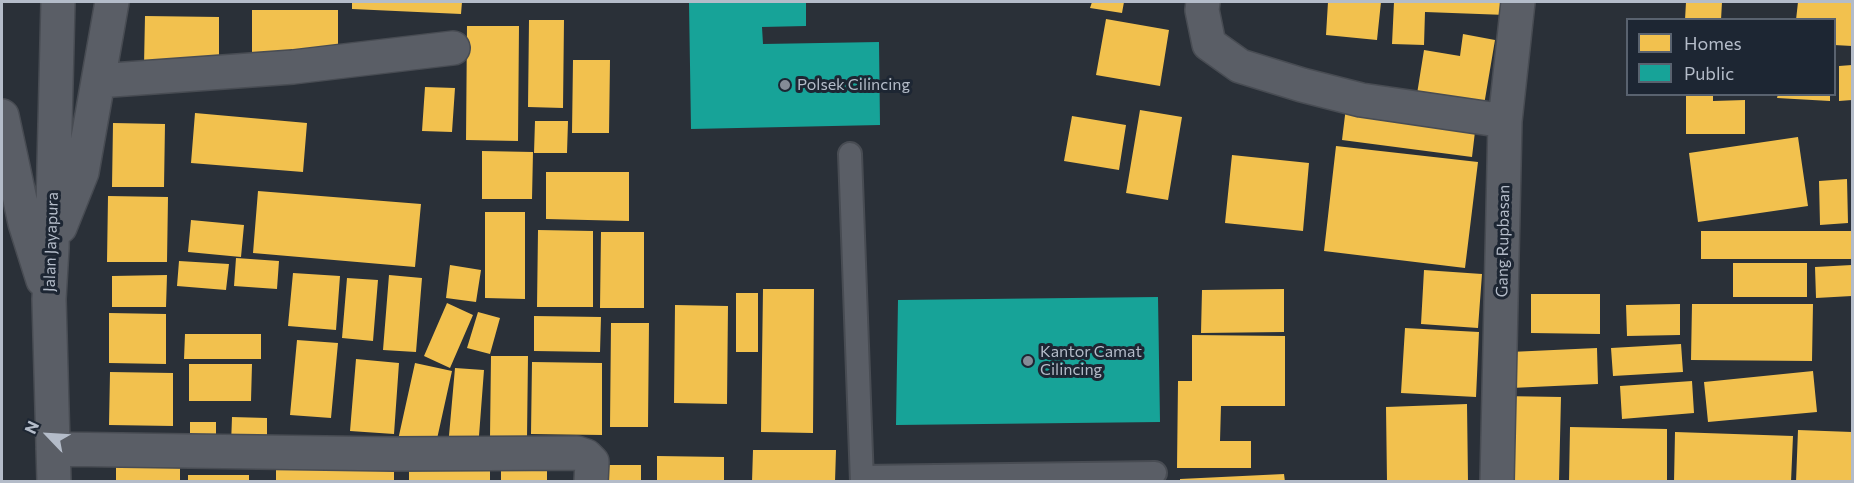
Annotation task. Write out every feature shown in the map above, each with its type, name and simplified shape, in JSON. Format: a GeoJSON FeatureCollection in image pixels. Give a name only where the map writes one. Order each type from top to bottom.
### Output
{"type":"FeatureCollection","features":[{"type":"Feature","properties":{"kind":"street","name":"Jalan Jayapura"},"geometry":{"type":"LineString","coordinates":[[54,482],[49,299],[58,2]]}},
{"type":"Feature","properties":{"kind":"street"},"geometry":{"type":"LineString","coordinates":[[52,248],[82,172],[112,2]]}},
{"type":"Feature","properties":{"kind":"street"},"geometry":{"type":"LineString","coordinates":[[1203,2],[1202,10],[1209,44],[1240,66],[1302,86],[1361,100],[1505,121]]}},
{"type":"Feature","properties":{"kind":"street","name":"Gang Rupbasan"},"geometry":{"type":"LineString","coordinates":[[1497,482],[1505,121],[1518,2]]}},
{"type":"Feature","properties":{"kind":"street"},"geometry":{"type":"LineString","coordinates":[[99,81],[293,68],[453,48]]}},
{"type":"Feature","properties":{"kind":"street"},"geometry":{"type":"LineString","coordinates":[[2,116],[25,223],[49,299]]}},
{"type":"Feature","properties":{"kind":"street"},"geometry":{"type":"LineString","coordinates":[[53,449],[394,454],[577,453],[586,456],[592,462],[591,482]]}},
{"type":"Feature","properties":{"kind":"lane"},"geometry":{"type":"LineString","coordinates":[[850,154],[862,479],[1155,473]]}},
{"type":"Feature","properties":{"kind":"building: Homes"},"geometry":{"type":"Polygon","coordinates":[[[352,2],[462,2],[461,14],[352,9],[352,2]]]}},
{"type":"Feature","properties":{"kind":"building: Homes"},"geometry":{"type":"Polygon","coordinates":[[[1092,2],[1124,2],[1122,13],[1090,8],[1092,2]]]}},
{"type":"Feature","properties":{"kind":"building: Homes"},"geometry":{"type":"Polygon","coordinates":[[[1328,2],[1381,2],[1377,40],[1326,35],[1328,2]]]}},
{"type":"Feature","properties":{"kind":"building: Homes"},"geometry":{"type":"Polygon","coordinates":[[[1394,2],[1507,2],[1506,15],[1425,12],[1424,45],[1392,44],[1394,2]]]}},
{"type":"Feature","properties":{"kind":"building: Homes"},"geometry":{"type":"Polygon","coordinates":[[[1686,2],[1722,2],[1721,18],[1685,18],[1686,2]]]}},
{"type":"Feature","properties":{"kind":"building: Homes"},"geometry":{"type":"Polygon","coordinates":[[[1798,2],[1852,2],[1852,46],[1836,45],[1836,18],[1796,18],[1798,2]]]}},
{"type":"Feature","properties":{"kind":"building: Homes"},"geometry":{"type":"Polygon","coordinates":[[[252,10],[338,10],[338,57],[252,57],[252,10]]]}},
{"type":"Feature","properties":{"kind":"building: Homes"},"geometry":{"type":"Polygon","coordinates":[[[145,16],[219,17],[219,64],[144,65],[145,16]]]}},
{"type":"Feature","properties":{"kind":"building: Homes"},"geometry":{"type":"Polygon","coordinates":[[[1106,19],[1169,30],[1160,86],[1096,75],[1106,19]]]}},
{"type":"Feature","properties":{"kind":"building: Homes"},"geometry":{"type":"Polygon","coordinates":[[[529,20],[564,20],[563,108],[528,107],[529,20]]]}},
{"type":"Feature","properties":{"kind":"building: Homes"},"geometry":{"type":"Polygon","coordinates":[[[467,26],[519,26],[518,141],[466,140],[467,26]]]}},
{"type":"Feature","properties":{"kind":"building: Homes"},"geometry":{"type":"Polygon","coordinates":[[[1463,34],[1495,40],[1484,105],[1417,94],[1424,50],[1460,56],[1463,34]]]}},
{"type":"Feature","properties":{"kind":"building: Homes"},"geometry":{"type":"Polygon","coordinates":[[[573,60],[610,60],[609,133],[572,133],[573,60]]]}},
{"type":"Feature","properties":{"kind":"building: Homes"},"geometry":{"type":"Polygon","coordinates":[[[1852,65],[1852,100],[1839,101],[1839,66],[1852,65]]]}},
{"type":"Feature","properties":{"kind":"building: Homes"},"geometry":{"type":"Polygon","coordinates":[[[425,87],[455,88],[452,132],[422,131],[425,87]]]}},
{"type":"Feature","properties":{"kind":"building: Homes"},"geometry":{"type":"Polygon","coordinates":[[[1686,96],[1713,96],[1713,101],[1745,100],[1745,134],[1686,134],[1686,96]]]}},
{"type":"Feature","properties":{"kind":"building: Homes"},"geometry":{"type":"Polygon","coordinates":[[[1778,96],[1830,96],[1830,101],[1777,98],[1778,96]]]}},
{"type":"Feature","properties":{"kind":"building: Homes"},"geometry":{"type":"Polygon","coordinates":[[[1346,107],[1476,123],[1472,157],[1342,140],[1346,107]]]}},
{"type":"Feature","properties":{"kind":"building: Homes"},"geometry":{"type":"Polygon","coordinates":[[[1140,110],[1182,117],[1168,200],[1126,193],[1140,110]]]}},
{"type":"Feature","properties":{"kind":"building: Homes"},"geometry":{"type":"Polygon","coordinates":[[[195,113],[307,123],[303,172],[191,163],[195,113]]]}},
{"type":"Feature","properties":{"kind":"building: Homes"},"geometry":{"type":"Polygon","coordinates":[[[1072,116],[1126,125],[1119,170],[1064,161],[1072,116]]]}},
{"type":"Feature","properties":{"kind":"building: Homes"},"geometry":{"type":"Polygon","coordinates":[[[535,121],[568,121],[567,153],[534,153],[535,121]]]}},
{"type":"Feature","properties":{"kind":"building: Homes"},"geometry":{"type":"Polygon","coordinates":[[[113,123],[165,124],[164,187],[112,187],[113,123]]]}},
{"type":"Feature","properties":{"kind":"building: Homes"},"geometry":{"type":"Polygon","coordinates":[[[1798,137],[1808,206],[1698,222],[1689,153],[1798,137]]]}},
{"type":"Feature","properties":{"kind":"building: Homes"},"geometry":{"type":"Polygon","coordinates":[[[1336,146],[1478,162],[1465,268],[1324,251],[1336,146]]]}},
{"type":"Feature","properties":{"kind":"building: Homes"},"geometry":{"type":"Polygon","coordinates":[[[482,151],[533,152],[532,199],[482,199],[482,151]]]}},
{"type":"Feature","properties":{"kind":"building: Homes"},"geometry":{"type":"Polygon","coordinates":[[[1232,155],[1309,163],[1303,231],[1225,223],[1232,155]]]}},
{"type":"Feature","properties":{"kind":"building: Homes"},"geometry":{"type":"Polygon","coordinates":[[[546,172],[629,172],[629,221],[546,219],[546,172]]]}},
{"type":"Feature","properties":{"kind":"building: Homes"},"geometry":{"type":"Polygon","coordinates":[[[1847,179],[1848,223],[1820,225],[1819,181],[1847,179]]]}},
{"type":"Feature","properties":{"kind":"building: Homes"},"geometry":{"type":"Polygon","coordinates":[[[258,191],[421,204],[415,267],[253,253],[258,191]]]}},
{"type":"Feature","properties":{"kind":"building: Homes"},"geometry":{"type":"Polygon","coordinates":[[[108,196],[168,197],[167,262],[107,262],[108,196]]]}},
{"type":"Feature","properties":{"kind":"building: Homes"},"geometry":{"type":"Polygon","coordinates":[[[485,212],[525,212],[525,299],[485,298],[485,212]]]}},
{"type":"Feature","properties":{"kind":"building: Homes"},"geometry":{"type":"Polygon","coordinates":[[[191,220],[244,225],[241,257],[188,252],[191,220]]]}},
{"type":"Feature","properties":{"kind":"building: Homes"},"geometry":{"type":"Polygon","coordinates":[[[538,230],[593,231],[593,307],[537,307],[538,230]]]}},
{"type":"Feature","properties":{"kind":"building: Homes"},"geometry":{"type":"Polygon","coordinates":[[[1701,231],[1852,231],[1852,259],[1701,259],[1701,231]]]}},
{"type":"Feature","properties":{"kind":"building: Homes"},"geometry":{"type":"Polygon","coordinates":[[[601,232],[644,232],[644,308],[600,308],[601,232]]]}},
{"type":"Feature","properties":{"kind":"building: Homes"},"geometry":{"type":"Polygon","coordinates":[[[236,258],[279,261],[277,289],[234,286],[236,258]]]}},
{"type":"Feature","properties":{"kind":"building: Homes"},"geometry":{"type":"Polygon","coordinates":[[[179,261],[229,264],[226,290],[177,286],[179,261]]]}},
{"type":"Feature","properties":{"kind":"building: Homes"},"geometry":{"type":"Polygon","coordinates":[[[1733,263],[1807,263],[1807,297],[1733,297],[1733,263]]]}},
{"type":"Feature","properties":{"kind":"building: Homes"},"geometry":{"type":"Polygon","coordinates":[[[450,265],[481,270],[476,302],[446,298],[450,265]]]}},
{"type":"Feature","properties":{"kind":"building: Homes"},"geometry":{"type":"Polygon","coordinates":[[[1852,265],[1852,296],[1816,298],[1815,267],[1852,265]]]}},
{"type":"Feature","properties":{"kind":"building: Homes"},"geometry":{"type":"Polygon","coordinates":[[[1424,270],[1482,274],[1478,328],[1421,324],[1424,270]]]}},
{"type":"Feature","properties":{"kind":"building: Homes"},"geometry":{"type":"Polygon","coordinates":[[[293,273],[340,276],[336,330],[288,326],[293,273]]]}},
{"type":"Feature","properties":{"kind":"building: Homes"},"geometry":{"type":"Polygon","coordinates":[[[167,275],[166,307],[112,307],[112,276],[167,275]]]}},
{"type":"Feature","properties":{"kind":"building: Homes"},"geometry":{"type":"Polygon","coordinates":[[[389,275],[422,278],[416,352],[383,350],[389,275]]]}},
{"type":"Feature","properties":{"kind":"building: Homes"},"geometry":{"type":"Polygon","coordinates":[[[347,278],[378,280],[373,341],[342,338],[347,278]]]}},
{"type":"Feature","properties":{"kind":"building: Homes"},"geometry":{"type":"Polygon","coordinates":[[[763,289],[814,289],[813,433],[761,432],[763,289]]]}},
{"type":"Feature","properties":{"kind":"building: Homes"},"geometry":{"type":"Polygon","coordinates":[[[1284,289],[1284,332],[1201,333],[1202,290],[1284,289]]]}},
{"type":"Feature","properties":{"kind":"building: Homes"},"geometry":{"type":"Polygon","coordinates":[[[736,293],[758,293],[758,352],[736,352],[736,293]]]}},
{"type":"Feature","properties":{"kind":"building: Homes"},"geometry":{"type":"Polygon","coordinates":[[[1531,294],[1600,294],[1600,334],[1531,333],[1531,294]]]}},
{"type":"Feature","properties":{"kind":"building: Homes"},"geometry":{"type":"Polygon","coordinates":[[[447,303],[473,315],[450,368],[424,356],[447,303]]]}},
{"type":"Feature","properties":{"kind":"building: Homes"},"geometry":{"type":"Polygon","coordinates":[[[1680,304],[1680,335],[1627,336],[1626,305],[1680,304]]]}},
{"type":"Feature","properties":{"kind":"building: Homes"},"geometry":{"type":"Polygon","coordinates":[[[1692,304],[1813,304],[1812,361],[1691,360],[1692,304]]]}},
{"type":"Feature","properties":{"kind":"building: Homes"},"geometry":{"type":"Polygon","coordinates":[[[675,305],[728,306],[727,404],[674,403],[675,305]]]}},
{"type":"Feature","properties":{"kind":"building: Homes"},"geometry":{"type":"Polygon","coordinates":[[[478,312],[500,318],[490,354],[467,348],[478,312]]]}},
{"type":"Feature","properties":{"kind":"building: Homes"},"geometry":{"type":"Polygon","coordinates":[[[109,313],[166,314],[166,364],[109,363],[109,313]]]}},
{"type":"Feature","properties":{"kind":"building: Homes"},"geometry":{"type":"Polygon","coordinates":[[[534,316],[601,317],[600,352],[534,351],[534,316]]]}},
{"type":"Feature","properties":{"kind":"building: Homes"},"geometry":{"type":"Polygon","coordinates":[[[611,323],[649,323],[648,427],[610,427],[611,323]]]}},
{"type":"Feature","properties":{"kind":"building: Homes"},"geometry":{"type":"Polygon","coordinates":[[[1405,328],[1479,332],[1476,397],[1401,393],[1405,328]]]}},
{"type":"Feature","properties":{"kind":"building: Homes"},"geometry":{"type":"Polygon","coordinates":[[[185,334],[261,334],[261,359],[184,359],[185,334]]]}},
{"type":"Feature","properties":{"kind":"building: Homes"},"geometry":{"type":"Polygon","coordinates":[[[1192,335],[1285,336],[1285,406],[1221,406],[1220,441],[1251,441],[1251,468],[1177,468],[1178,381],[1192,381],[1192,335]]]}},
{"type":"Feature","properties":{"kind":"building: Homes"},"geometry":{"type":"Polygon","coordinates":[[[297,340],[338,343],[331,418],[290,415],[297,340]]]}},
{"type":"Feature","properties":{"kind":"building: Homes"},"geometry":{"type":"Polygon","coordinates":[[[1681,344],[1683,372],[1613,376],[1611,348],[1681,344]]]}},
{"type":"Feature","properties":{"kind":"building: Homes"},"geometry":{"type":"Polygon","coordinates":[[[1597,348],[1598,384],[1511,388],[1510,352],[1597,348]]]}},
{"type":"Feature","properties":{"kind":"building: Homes"},"geometry":{"type":"Polygon","coordinates":[[[491,356],[528,356],[527,438],[490,437],[491,356]]]}},
{"type":"Feature","properties":{"kind":"building: Homes"},"geometry":{"type":"Polygon","coordinates":[[[356,359],[399,363],[394,434],[350,431],[356,359]]]}},
{"type":"Feature","properties":{"kind":"building: Homes"},"geometry":{"type":"Polygon","coordinates":[[[532,362],[602,363],[602,435],[531,434],[532,362]]]}},
{"type":"Feature","properties":{"kind":"building: Homes"},"geometry":{"type":"Polygon","coordinates":[[[415,363],[452,371],[435,448],[398,440],[415,363]]]}},
{"type":"Feature","properties":{"kind":"building: Homes"},"geometry":{"type":"Polygon","coordinates":[[[189,364],[252,364],[251,401],[189,401],[189,364]]]}},
{"type":"Feature","properties":{"kind":"building: Homes"},"geometry":{"type":"Polygon","coordinates":[[[455,368],[484,370],[478,449],[448,447],[455,368]]]}},
{"type":"Feature","properties":{"kind":"building: Homes"},"geometry":{"type":"Polygon","coordinates":[[[1813,371],[1817,412],[1708,422],[1704,382],[1813,371]]]}},
{"type":"Feature","properties":{"kind":"building: Homes"},"geometry":{"type":"Polygon","coordinates":[[[110,372],[173,373],[173,426],[109,425],[110,372]]]}},
{"type":"Feature","properties":{"kind":"building: Homes"},"geometry":{"type":"Polygon","coordinates":[[[1692,381],[1694,413],[1622,419],[1620,386],[1692,381]]]}},
{"type":"Feature","properties":{"kind":"building: Homes"},"geometry":{"type":"Polygon","coordinates":[[[1502,396],[1561,397],[1559,482],[1500,482],[1502,396]]]}},
{"type":"Feature","properties":{"kind":"building: Homes"},"geometry":{"type":"Polygon","coordinates":[[[1467,404],[1468,482],[1387,482],[1386,407],[1467,404]]]}},
{"type":"Feature","properties":{"kind":"building: Homes"},"geometry":{"type":"Polygon","coordinates":[[[232,417],[267,418],[267,446],[231,445],[232,417]]]}},
{"type":"Feature","properties":{"kind":"building: Homes"},"geometry":{"type":"Polygon","coordinates":[[[190,422],[216,422],[216,449],[190,448],[190,422]]]}},
{"type":"Feature","properties":{"kind":"building: Homes"},"geometry":{"type":"Polygon","coordinates":[[[1570,427],[1667,429],[1667,482],[1569,482],[1570,427]]]}},
{"type":"Feature","properties":{"kind":"building: Homes"},"geometry":{"type":"Polygon","coordinates":[[[1798,430],[1852,432],[1852,482],[1796,482],[1798,430]]]}},
{"type":"Feature","properties":{"kind":"building: Homes"},"geometry":{"type":"Polygon","coordinates":[[[1675,432],[1793,436],[1791,482],[1674,482],[1675,432]]]}},
{"type":"Feature","properties":{"kind":"building: Homes"},"geometry":{"type":"Polygon","coordinates":[[[753,450],[836,450],[835,482],[752,482],[753,450]]]}},
{"type":"Feature","properties":{"kind":"building: Homes"},"geometry":{"type":"Polygon","coordinates":[[[116,452],[180,453],[180,482],[116,482],[116,452]]]}},
{"type":"Feature","properties":{"kind":"building: Homes"},"geometry":{"type":"Polygon","coordinates":[[[276,454],[394,455],[394,482],[276,482],[276,454]]]}},
{"type":"Feature","properties":{"kind":"building: Homes"},"geometry":{"type":"Polygon","coordinates":[[[657,456],[724,457],[724,482],[657,482],[657,456]]]}},
{"type":"Feature","properties":{"kind":"building: Homes"},"geometry":{"type":"Polygon","coordinates":[[[501,461],[547,462],[547,482],[501,482],[501,461]]]}},
{"type":"Feature","properties":{"kind":"building: Homes"},"geometry":{"type":"Polygon","coordinates":[[[409,463],[490,463],[490,482],[409,482],[409,463]]]}},
{"type":"Feature","properties":{"kind":"building: Homes"},"geometry":{"type":"Polygon","coordinates":[[[600,465],[641,465],[641,482],[599,482],[600,465]]]}},
{"type":"Feature","properties":{"kind":"building: Homes"},"geometry":{"type":"Polygon","coordinates":[[[1284,474],[1285,482],[1180,482],[1180,479],[1284,474]]]}},
{"type":"Feature","properties":{"kind":"building: Homes"},"geometry":{"type":"Polygon","coordinates":[[[188,475],[249,475],[249,482],[188,482],[188,475]]]}},
{"type":"Feature","properties":{"kind":"building: Public","name":"Polsek Cilincing"},"geometry":{"type":"Polygon","coordinates":[[[689,2],[806,2],[806,26],[762,27],[763,44],[879,42],[880,125],[691,129],[689,2]]]}},
{"type":"Feature","properties":{"kind":"building: Public","name":"Kantor Camat Cilincing"},"geometry":{"type":"Polygon","coordinates":[[[1158,297],[1160,422],[896,425],[898,300],[1158,297]]]}},
{"type":"Feature","properties":{"kind":"place","name":"Polsek Cilincing"},"geometry":{"type":"Point","coordinates":[785,85]}},
{"type":"Feature","properties":{"kind":"place","name":"Kantor Camat Cilincing"},"geometry":{"type":"Point","coordinates":[1028,361]}}]}
